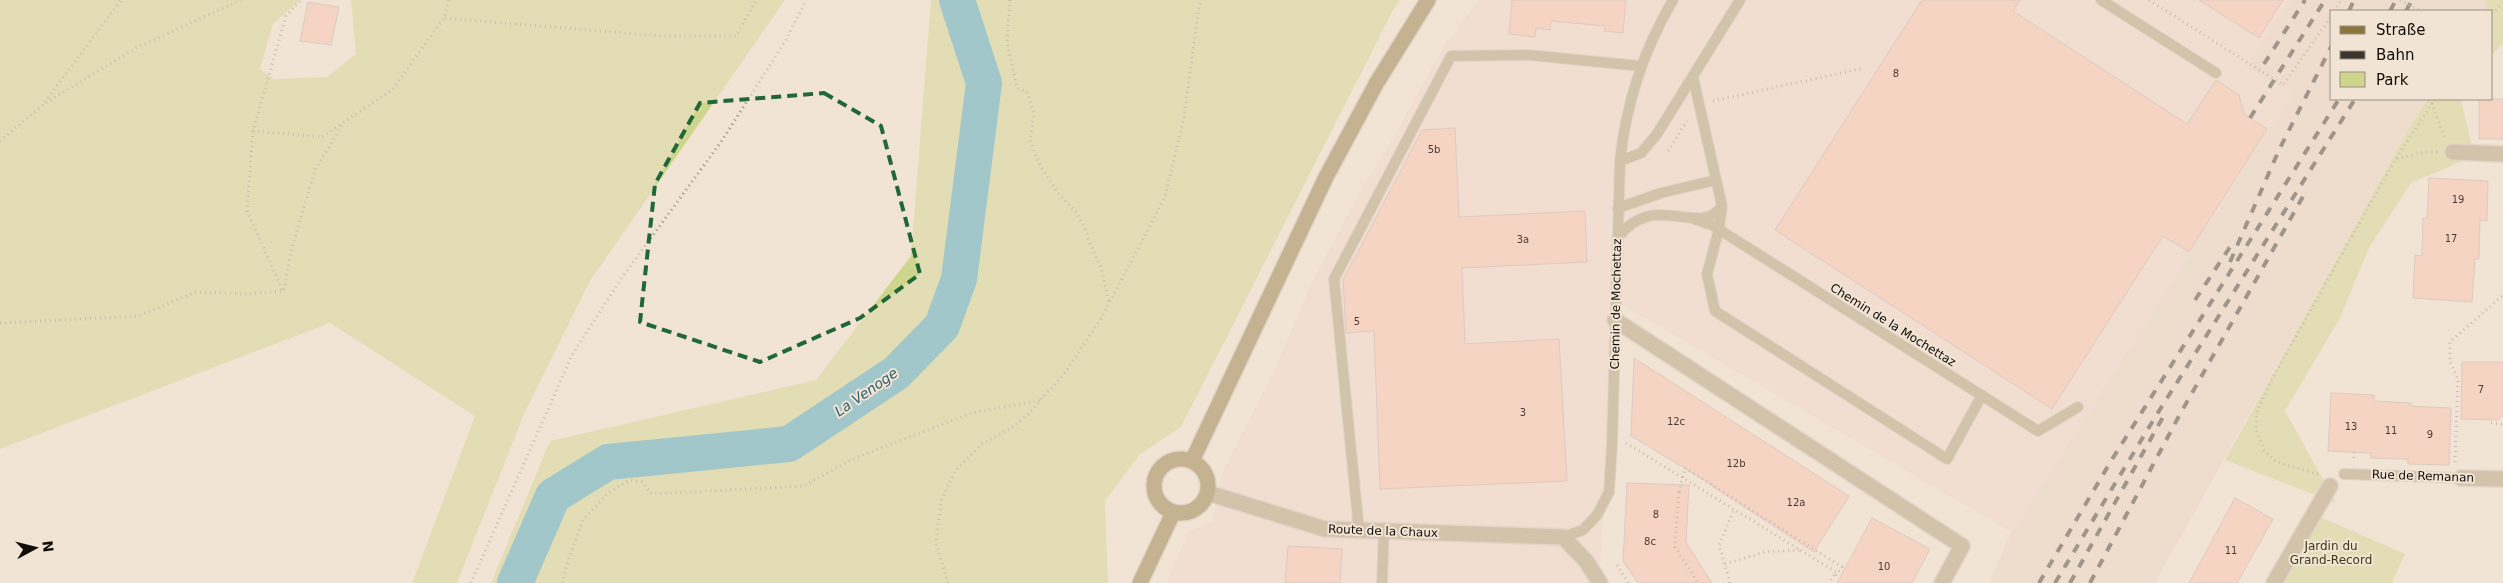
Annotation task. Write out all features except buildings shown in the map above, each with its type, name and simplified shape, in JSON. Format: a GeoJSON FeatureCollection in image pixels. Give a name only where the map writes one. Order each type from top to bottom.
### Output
{"type":"FeatureCollection","features":[{"type":"Feature","properties":{"kind":"main road"},"geometry":{"type":"LineString","coordinates":[[1192,461],[1326,176],[1376,84],[1428,0]]}},
{"type":"Feature","properties":{"kind":"main road"},"geometry":{"type":"LineString","coordinates":[[1183,459],[1192,461],[1206,474],[1208,493],[1204,501],[1191,512],[1173,513],[1158,502],[1154,494],[1155,477],[1166,463],[1183,459]]}},
{"type":"Feature","properties":{"kind":"main road"},"geometry":{"type":"LineString","coordinates":[[1140,583],[1173,513]]}},
{"type":"Feature","properties":{"kind":"street"},"geometry":{"type":"LineString","coordinates":[[2453,152],[2503,154]]}},
{"type":"Feature","properties":{"kind":"street"},"geometry":{"type":"LineString","coordinates":[[1615,320],[1962,546],[1942,583]]}},
{"type":"Feature","properties":{"kind":"street","name":"Rue de Remanan"},"geometry":{"type":"LineString","coordinates":[[2457,477],[2503,479]]}},
{"type":"Feature","properties":{"kind":"street"},"geometry":{"type":"LineString","coordinates":[[2274,583],[2329,481]]}},
{"type":"Feature","properties":{"kind":"street","name":"Route de la Chaux"},"geometry":{"type":"LineString","coordinates":[[1208,493],[1324,529],[1563,537]]}},
{"type":"Feature","properties":{"kind":"street"},"geometry":{"type":"LineString","coordinates":[[1563,537],[1586,561],[1600,583]]}},
{"type":"Feature","properties":{"kind":"lane","name":"Chemin de Mochettaz"},"geometry":{"type":"LineString","coordinates":[[1563,537],[1583,530],[1597,515],[1609,492],[1618,208],[1623,131],[1640,66],[1674,0]]}},
{"type":"Feature","properties":{"kind":"lane"},"geometry":{"type":"LineString","coordinates":[[1620,162],[1641,153],[1661,128],[1740,0]]}},
{"type":"Feature","properties":{"kind":"lane"},"geometry":{"type":"LineString","coordinates":[[2101,0],[2216,73]]}},
{"type":"Feature","properties":{"kind":"lane"},"geometry":{"type":"LineString","coordinates":[[1359,530],[1334,280],[1450,56],[1529,55],[1640,66]]}},
{"type":"Feature","properties":{"kind":"lane"},"geometry":{"type":"LineString","coordinates":[[1693,76],[1722,206],[1719,229],[1707,274],[1715,311],[1947,459],[1982,396]]}},
{"type":"Feature","properties":{"kind":"lane"},"geometry":{"type":"LineString","coordinates":[[1618,208],[1661,193],[1716,180]]}},
{"type":"Feature","properties":{"kind":"lane","name":"Chemin de la Mochettaz"},"geometry":{"type":"LineString","coordinates":[[1618,237],[1626,226],[1639,218],[1654,214],[1666,214],[1708,218],[1716,214],[1722,206]]}},
{"type":"Feature","properties":{"kind":"lane","name":"Chemin de la Mochettaz"},"geometry":{"type":"LineString","coordinates":[[1694,218],[1719,229],[2038,431],[2078,407]]}},
{"type":"Feature","properties":{"kind":"lane","name":"Rue de Remanan"},"geometry":{"type":"LineString","coordinates":[[2344,474],[2457,477]]}},
{"type":"Feature","properties":{"kind":"lane"},"geometry":{"type":"LineString","coordinates":[[1382,583],[1384,531]]}},
{"type":"Feature","properties":{"kind":"path"},"geometry":{"type":"LineString","coordinates":[[44,104],[121,0]]}},
{"type":"Feature","properties":{"kind":"path"},"geometry":{"type":"LineString","coordinates":[[0,141],[44,104],[136,48],[241,0]]}},
{"type":"Feature","properties":{"kind":"path"},"geometry":{"type":"LineString","coordinates":[[284,291],[247,211],[253,131],[286,16],[301,0]]}},
{"type":"Feature","properties":{"kind":"path"},"geometry":{"type":"LineString","coordinates":[[253,131],[322,137],[392,90],[444,18],[449,0]]}},
{"type":"Feature","properties":{"kind":"path"},"geometry":{"type":"LineString","coordinates":[[444,18],[662,36],[736,36],[756,0]]}},
{"type":"Feature","properties":{"kind":"path"},"geometry":{"type":"LineString","coordinates":[[471,583],[572,355],[622,279],[721,142],[786,40],[806,0]]}},
{"type":"Feature","properties":{"kind":"path"},"geometry":{"type":"LineString","coordinates":[[1010,0],[1007,42],[1011,68],[1017,88],[1027,92],[1034,114],[1030,139],[1038,162],[1058,193],[1076,212],[1086,230],[1090,244],[1102,267],[1110,303]]}},
{"type":"Feature","properties":{"kind":"path"},"geometry":{"type":"LineString","coordinates":[[948,583],[936,544],[941,501],[955,471],[982,444],[1013,427],[1064,374],[1110,303],[1165,197],[1184,117],[1200,0]]}},
{"type":"Feature","properties":{"kind":"path"},"geometry":{"type":"LineString","coordinates":[[2149,0],[2283,85],[2330,18]]}},
{"type":"Feature","properties":{"kind":"path"},"geometry":{"type":"LineString","coordinates":[[2400,0],[2418,10]]}},
{"type":"Feature","properties":{"kind":"path"},"geometry":{"type":"LineString","coordinates":[[2493,13],[2503,3]]}},
{"type":"Feature","properties":{"kind":"path"},"geometry":{"type":"LineString","coordinates":[[1710,102],[1864,68]]}},
{"type":"Feature","properties":{"kind":"path"},"geometry":{"type":"LineString","coordinates":[[2329,481],[2276,462],[2264,450],[2256,430],[2257,410],[2273,378],[2396,160],[2434,100]]}},
{"type":"Feature","properties":{"kind":"path"},"geometry":{"type":"LineString","coordinates":[[2432,103],[2440,130],[2453,152]]}},
{"type":"Feature","properties":{"kind":"path"},"geometry":{"type":"LineString","coordinates":[[1668,151],[1690,117]]}},
{"type":"Feature","properties":{"kind":"path"},"geometry":{"type":"LineString","coordinates":[[284,291],[291,251],[315,170],[344,122]]}},
{"type":"Feature","properties":{"kind":"path"},"geometry":{"type":"LineString","coordinates":[[2396,160],[2425,152],[2453,152]]}},
{"type":"Feature","properties":{"kind":"path"},"geometry":{"type":"LineString","coordinates":[[0,323],[138,316],[196,292],[247,294],[284,291]]}},
{"type":"Feature","properties":{"kind":"path"},"geometry":{"type":"LineString","coordinates":[[2457,477],[2458,379],[2450,362],[2450,342],[2503,295]]}},
{"type":"Feature","properties":{"kind":"path"},"geometry":{"type":"LineString","coordinates":[[562,583],[583,520],[608,492],[630,480],[642,482],[652,494],[803,486],[858,458],[972,413],[1041,400]]}},
{"type":"Feature","properties":{"kind":"path"},"geometry":{"type":"LineString","coordinates":[[2491,424],[2503,424]]}},
{"type":"Feature","properties":{"kind":"path"},"geometry":{"type":"LineString","coordinates":[[1622,440],[1734,510],[1804,550],[1836,572],[1830,583]]}},
{"type":"Feature","properties":{"kind":"path"},"geometry":{"type":"LineString","coordinates":[[1698,583],[1675,547],[1679,492],[1684,468],[1842,567],[1830,583]]}},
{"type":"Feature","properties":{"kind":"path"},"geometry":{"type":"LineString","coordinates":[[1730,583],[1718,545],[1734,510]]}},
{"type":"Feature","properties":{"kind":"path"},"geometry":{"type":"LineString","coordinates":[[1725,564],[1766,552],[1804,550]]}},
{"type":"Feature","properties":{"kind":"path"},"geometry":{"type":"LineString","coordinates":[[1617,565],[1628,583]]}},
{"type":"Feature","properties":{"kind":"highlighted area"},"geometry":{"type":"Polygon","coordinates":[[[824,93],[881,126],[920,274],[860,318],[760,362],[640,322],[655,184],[700,103],[824,93]]]}},
{"type":"Feature","properties":{"kind":"shaded area"},"geometry":{"type":"Polygon","coordinates":[[[1479,0],[2291,0],[2246,66],[2291,95],[2011,532],[1616,301],[1599,583],[1166,583],[1189,531],[1212,522],[1222,473],[1273,373],[1309,288],[1357,197],[1397,131],[1445,44],[1479,0]]]}},
{"type":"Feature","properties":{"kind":"shaded area"},"geometry":{"type":"Polygon","coordinates":[[[2291,0],[2484,0],[2487,9],[2330,10],[2330,100],[2427,100],[2411,125],[2155,583],[1989,583],[2011,532],[2291,95],[2245,66],[2291,0]]]}},
{"type":"Feature","properties":{"kind":"green space"},"geometry":{"type":"Polygon","coordinates":[[[0,0],[298,0],[273,24],[260,69],[274,79],[327,77],[356,54],[351,0],[785,0],[590,281],[524,414],[457,583],[412,583],[475,416],[330,323],[0,449],[0,0]]]}},
{"type":"Feature","properties":{"kind":"green space"},"geometry":{"type":"Polygon","coordinates":[[[931,0],[1400,0],[1392,12],[1181,427],[1139,455],[1105,501],[1108,583],[491,583],[550,441],[816,380],[911,256],[931,0]]]}},
{"type":"Feature","properties":{"kind":"green space"},"geometry":{"type":"Polygon","coordinates":[[[2484,0],[2503,0],[2503,43],[2493,54],[2493,10],[2486,10],[2487,8],[2484,0]]]}},
{"type":"Feature","properties":{"kind":"green space"},"geometry":{"type":"Polygon","coordinates":[[[2427,100],[2461,100],[2474,156],[2411,183],[2369,248],[2340,318],[2285,411],[2336,503],[2225,460],[2411,125],[2427,100]]]}},
{"type":"Feature","properties":{"kind":"green space","name":"Jardin du Grand-Record"},"geometry":{"type":"Polygon","coordinates":[[[2318,516],[2405,554],[2392,583],[2281,583],[2318,516]]]}},
{"type":"Feature","properties":{"kind":"waterway","name":"La Venoge"},"geometry":{"type":"LineString","coordinates":[[515,583],[553,496],[608,462],[789,444],[896,373],[942,326],[959,279],[984,83],[957,0]]}},
{"type":"Feature","properties":{"kind":"railway"},"geometry":{"type":"LineString","coordinates":[[2264,64],[2305,0]]}},
{"type":"Feature","properties":{"kind":"railway"},"geometry":{"type":"LineString","coordinates":[[2250,118],[2325,0]]}},
{"type":"Feature","properties":{"kind":"railway"},"geometry":{"type":"LineString","coordinates":[[2349,10],[2354,0]]}},
{"type":"Feature","properties":{"kind":"railway"},"geometry":{"type":"LineString","coordinates":[[2391,10],[2396,0]]}},
{"type":"Feature","properties":{"kind":"railway"},"geometry":{"type":"LineString","coordinates":[[2407,10],[2412,0]]}},
{"type":"Feature","properties":{"kind":"railway"},"geometry":{"type":"LineString","coordinates":[[2230,262],[2279,150],[2330,49]]}},
{"type":"Feature","properties":{"kind":"railway"},"geometry":{"type":"LineString","coordinates":[[2039,583],[2111,461],[2338,100]]}},
{"type":"Feature","properties":{"kind":"railway"},"geometry":{"type":"LineString","coordinates":[[2055,583],[2154,419],[2354,100]]}},
{"type":"Feature","properties":{"kind":"railway"},"geometry":{"type":"LineString","coordinates":[[2090,583],[2179,416],[2305,193]]}},
{"type":"Feature","properties":{"kind":"railway"},"geometry":{"type":"LineString","coordinates":[[2195,300],[2232,244]]}},
{"type":"Feature","properties":{"kind":"railway"},"geometry":{"type":"LineString","coordinates":[[2070,583],[2163,417]]}}]}
